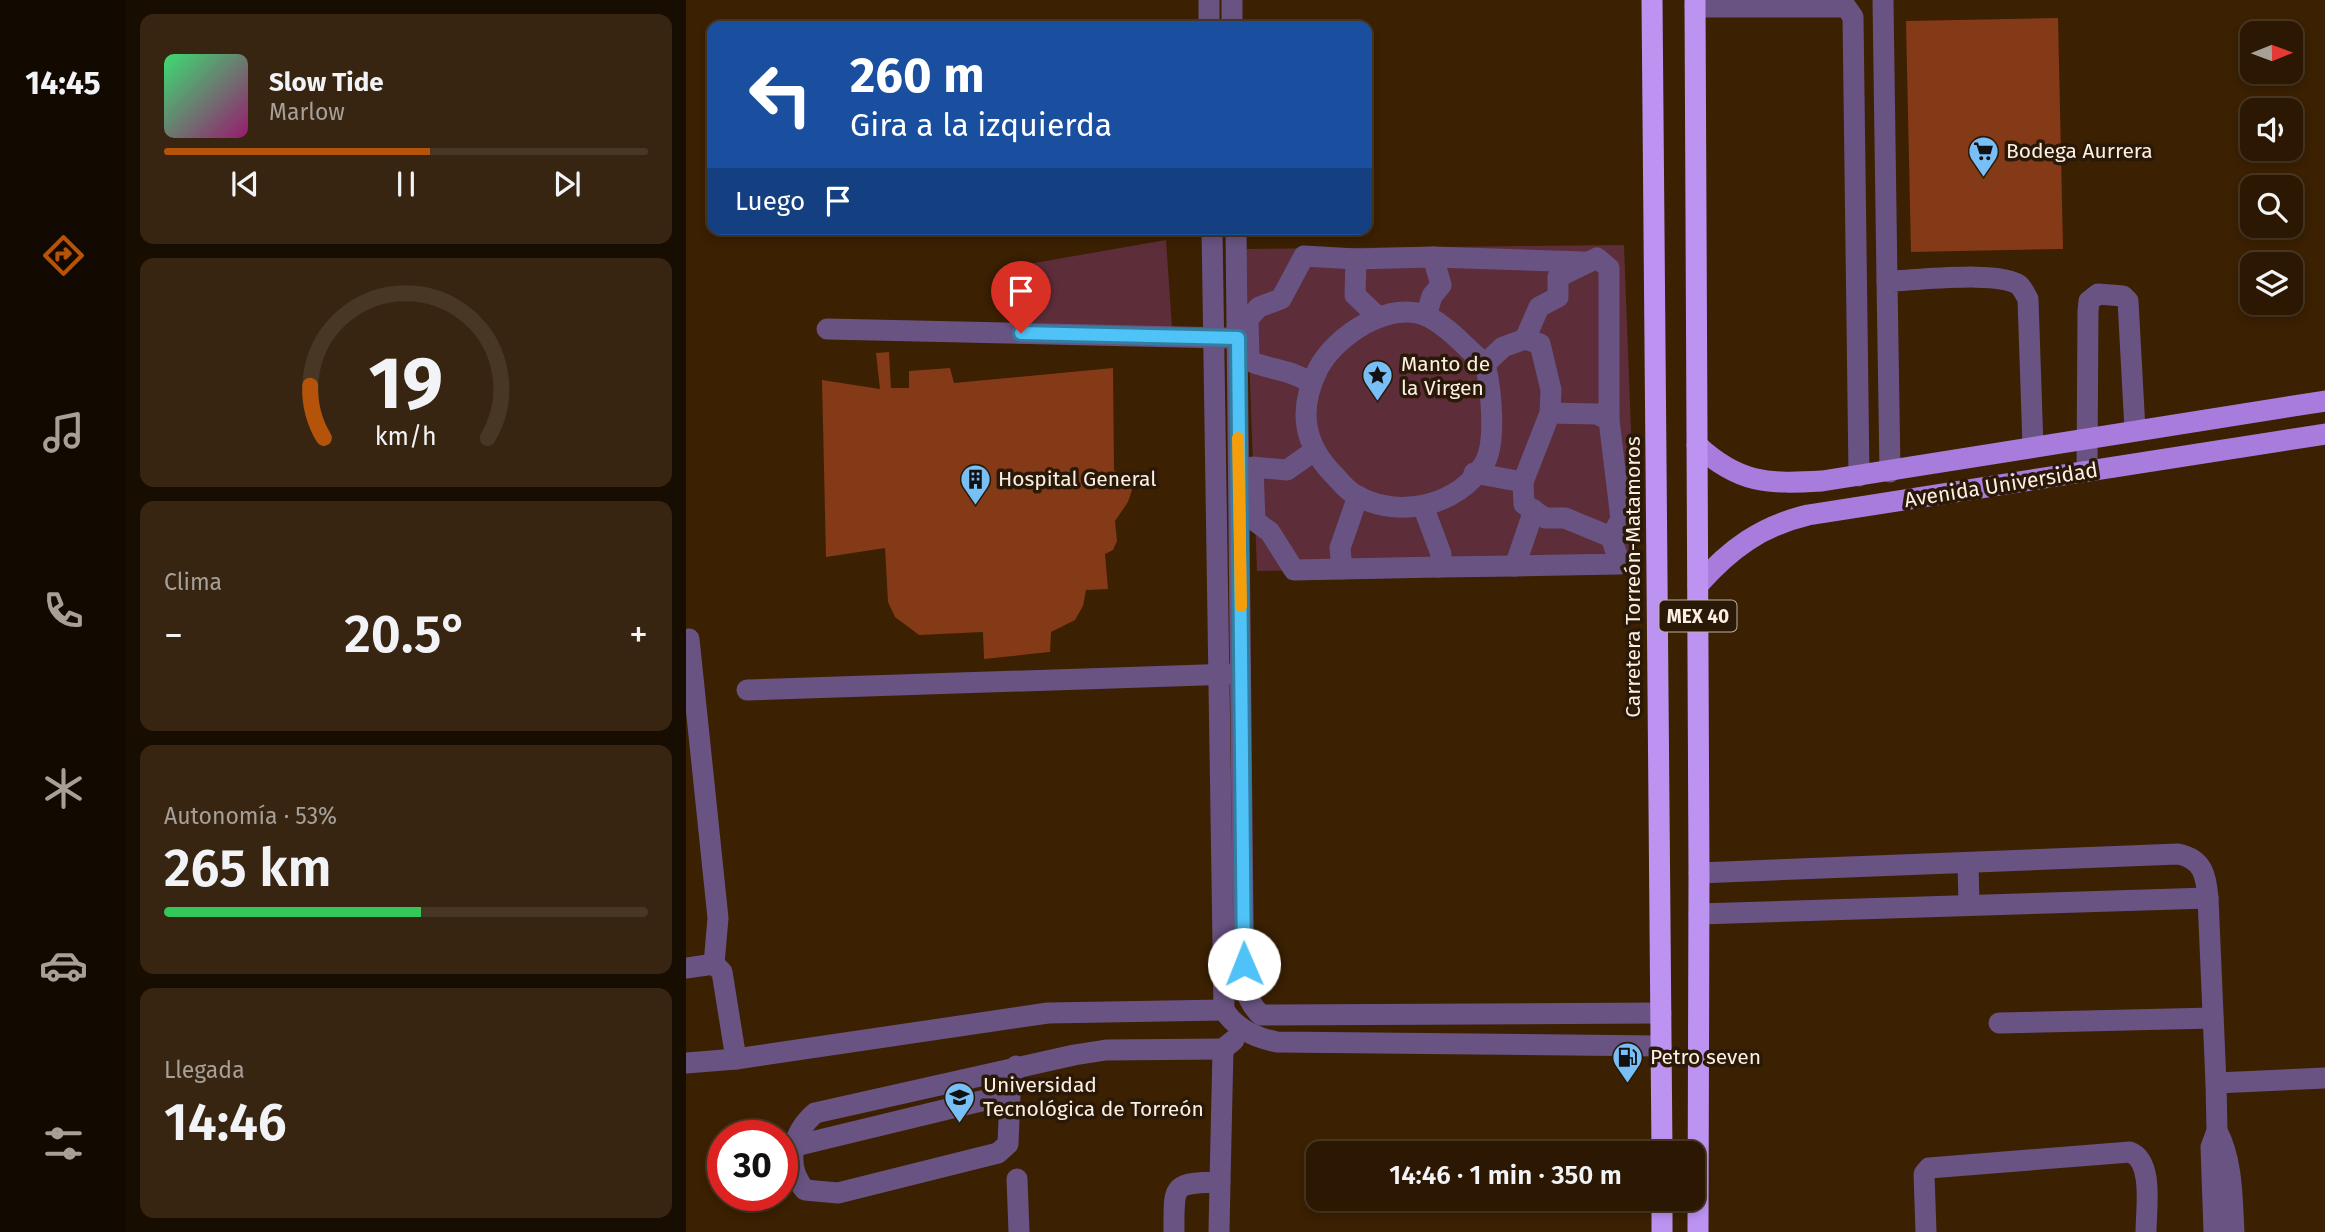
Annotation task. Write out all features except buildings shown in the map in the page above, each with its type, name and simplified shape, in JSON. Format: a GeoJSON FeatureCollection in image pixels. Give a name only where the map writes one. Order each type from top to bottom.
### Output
{"type":"FeatureCollection","features":[{"type":"Feature","properties":{"kind":"highway","name":"Carretera Torreón-Matamoros"},"geometry":{"type":"LineString","coordinates":[[1652,0],[1662,1141]]}},
{"type":"Feature","properties":{"kind":"highway","name":"MEX 40"},"geometry":{"type":"LineString","coordinates":[[1695,4],[1698,1232]]}},
{"type":"Feature","properties":{"kind":"highway"},"geometry":{"type":"LineString","coordinates":[[1662,1211],[1662,1232]]}},
{"type":"Feature","properties":{"kind":"main road","name":"Avenida Universidad"},"geometry":{"type":"LineString","coordinates":[[1698,445],[1716,463],[1735,474],[1762,482],[1822,481],[1890,472],[2135,429],[2325,401]]}},
{"type":"Feature","properties":{"kind":"main road","name":"Avenida Universidad"},"geometry":{"type":"LineString","coordinates":[[1698,585],[1721,559],[1767,527],[1808,515],[2325,435]]}},
{"type":"Feature","properties":{"kind":"main road"},"geometry":{"type":"LineString","coordinates":[[1930,464],[1935,496]]}},
{"type":"Feature","properties":{"kind":"street"},"geometry":{"type":"LineString","coordinates":[[1209,0],[1209,21]]}},
{"type":"Feature","properties":{"kind":"street"},"geometry":{"type":"LineString","coordinates":[[1232,0],[1232,21]]}},
{"type":"Feature","properties":{"kind":"street"},"geometry":{"type":"LineString","coordinates":[[1882,0],[1890,472]]}},
{"type":"Feature","properties":{"kind":"street"},"geometry":{"type":"LineString","coordinates":[[1695,4],[1852,7],[1859,476]]}},
{"type":"Feature","properties":{"kind":"street"},"geometry":{"type":"LineString","coordinates":[[1212,235],[1214,338],[1242,674],[1244,985],[1248,999],[1261,1015]]}},
{"type":"Feature","properties":{"kind":"street"},"geometry":{"type":"LineString","coordinates":[[1236,235],[1238,338],[1219,673],[1224,1010],[1231,1021],[1244,1030],[1278,1042],[1661,1046]]}},
{"type":"Feature","properties":{"kind":"street"},"geometry":{"type":"LineString","coordinates":[[1525,339],[1539,307],[1559,297],[1558,277],[1597,258],[1609,268],[1609,420],[1621,519],[1611,537],[1620,564],[1294,570],[1270,532],[1255,520],[1248,319],[1259,307],[1281,299],[1304,256],[1584,262]]}},
{"type":"Feature","properties":{"kind":"street"},"geometry":{"type":"LineString","coordinates":[[1426,316],[1432,296],[1441,285],[1433,257]]}},
{"type":"Feature","properties":{"kind":"street"},"geometry":{"type":"LineString","coordinates":[[1356,259],[1355,295],[1378,317]]}},
{"type":"Feature","properties":{"kind":"street"},"geometry":{"type":"LineString","coordinates":[[1887,281],[1980,278],[2006,280],[2023,289],[2028,299],[2033,447]]}},
{"type":"Feature","properties":{"kind":"street"},"geometry":{"type":"LineString","coordinates":[[2087,471],[2085,439],[2088,311],[2089,301],[2098,294],[2123,296],[2128,302],[2135,429]]}},
{"type":"Feature","properties":{"kind":"street"},"geometry":{"type":"LineString","coordinates":[[1414,313],[1426,316],[1456,336],[1485,365],[1490,387],[1492,427],[1485,463],[1451,496],[1423,506],[1392,506],[1357,496],[1344,488],[1320,463],[1314,451],[1305,415],[1311,383],[1329,353],[1348,333],[1378,317],[1414,313]]}},
{"type":"Feature","properties":{"kind":"street"},"geometry":{"type":"LineString","coordinates":[[827,329],[1238,338]]}},
{"type":"Feature","properties":{"kind":"street"},"geometry":{"type":"LineString","coordinates":[[1485,365],[1503,347],[1525,339],[1540,344],[1551,390],[1550,413],[1523,482],[1524,504],[1545,518],[1565,517],[1611,537]]}},
{"type":"Feature","properties":{"kind":"street"},"geometry":{"type":"LineString","coordinates":[[1250,361],[1268,368],[1292,370],[1311,383]]}},
{"type":"Feature","properties":{"kind":"street"},"geometry":{"type":"LineString","coordinates":[[1550,413],[1597,414],[1609,420]]}},
{"type":"Feature","properties":{"kind":"street"},"geometry":{"type":"LineString","coordinates":[[1254,467],[1287,470],[1314,451]]}},
{"type":"Feature","properties":{"kind":"street"},"geometry":{"type":"LineString","coordinates":[[1474,473],[1523,482]]}},
{"type":"Feature","properties":{"kind":"street"},"geometry":{"type":"LineString","coordinates":[[1342,569],[1340,548],[1357,496]]}},
{"type":"Feature","properties":{"kind":"street"},"geometry":{"type":"LineString","coordinates":[[1423,506],[1441,554],[1440,567]]}},
{"type":"Feature","properties":{"kind":"street"},"geometry":{"type":"LineString","coordinates":[[1515,566],[1534,510]]}},
{"type":"Feature","properties":{"kind":"street"},"geometry":{"type":"LineString","coordinates":[[689,639],[718,918],[714,964],[722,972],[736,1059]]}},
{"type":"Feature","properties":{"kind":"street"},"geometry":{"type":"LineString","coordinates":[[747,690],[1242,674]]}},
{"type":"Feature","properties":{"kind":"street"},"geometry":{"type":"LineString","coordinates":[[1699,873],[2178,854],[2189,856],[2203,869],[2208,898],[2217,1083],[2217,1132],[2211,1147],[2214,1232]]}},
{"type":"Feature","properties":{"kind":"street"},"geometry":{"type":"LineString","coordinates":[[1968,863],[1969,905]]}},
{"type":"Feature","properties":{"kind":"street"},"geometry":{"type":"LineString","coordinates":[[1699,915],[2208,898]]}},
{"type":"Feature","properties":{"kind":"street"},"geometry":{"type":"LineString","coordinates":[[686,968],[714,964]]}},
{"type":"Feature","properties":{"kind":"street"},"geometry":{"type":"LineString","coordinates":[[686,1063],[736,1059],[1048,1013],[1224,1010]]}},
{"type":"Feature","properties":{"kind":"street"},"geometry":{"type":"LineString","coordinates":[[798,1138],[805,1121],[815,1113],[1016,1066],[1106,1050],[1223,1049],[1261,1015],[1661,1013]]}},
{"type":"Feature","properties":{"kind":"street"},"geometry":{"type":"LineString","coordinates":[[1999,1023],[2213,1018]]}},
{"type":"Feature","properties":{"kind":"street"},"geometry":{"type":"LineString","coordinates":[[1219,1232],[1223,1049]]}},
{"type":"Feature","properties":{"kind":"street"},"geometry":{"type":"LineString","coordinates":[[798,1178],[805,1189],[838,1193],[998,1153],[1008,1144],[1010,1094],[1016,1066]]}},
{"type":"Feature","properties":{"kind":"street"},"geometry":{"type":"LineString","coordinates":[[2217,1083],[2325,1078]]}},
{"type":"Feature","properties":{"kind":"street"},"geometry":{"type":"LineString","coordinates":[[798,1145],[1010,1094]]}},
{"type":"Feature","properties":{"kind":"street"},"geometry":{"type":"LineString","coordinates":[[2217,1132],[2226,1154],[2230,1177],[2234,1232]]}},
{"type":"Feature","properties":{"kind":"street"},"geometry":{"type":"LineString","coordinates":[[1926,1232],[1924,1174],[1929,1168],[2130,1152],[2140,1157],[2144,1168],[2146,1232]]}},
{"type":"Feature","properties":{"kind":"street"},"geometry":{"type":"LineString","coordinates":[[1017,1179],[1019,1232]]}},
{"type":"Feature","properties":{"kind":"street"},"geometry":{"type":"LineString","coordinates":[[1174,1232],[1175,1193],[1180,1186],[1186,1183],[1220,1182]]}},
{"type":"Feature","properties":{"kind":"shaded area"},"geometry":{"type":"Polygon","coordinates":[[[1166,240],[1172,328],[1022,323],[1017,266],[1166,240]]]}},
{"type":"Feature","properties":{"kind":"shaded area"},"geometry":{"type":"Polygon","coordinates":[[[1624,245],[1636,564],[1257,571],[1245,249],[1624,245]]]}},
{"type":"Feature","properties":{"kind":"slow traffic"},"geometry":{"type":"LineString","coordinates":[[1238,438],[1241,606]]}},
{"type":"Feature","properties":{"kind":"place","name":"Bodega Aurrera"},"geometry":{"type":"Point","coordinates":[1983,178]}},
{"type":"Feature","properties":{"kind":"place","name":"Manto de la Virgen"},"geometry":{"type":"Point","coordinates":[1378,403]}},
{"type":"Feature","properties":{"kind":"place","name":"Hospital General"},"geometry":{"type":"Point","coordinates":[975,506]}},
{"type":"Feature","properties":{"kind":"place","name":"Petro seven"},"geometry":{"type":"Point","coordinates":[1627,1084]}},
{"type":"Feature","properties":{"kind":"place","name":"Universidad Tecnológica de Torreón"},"geometry":{"type":"Point","coordinates":[960,1124]}},
{"type":"Feature","properties":{"kind":"route"},"geometry":{"type":"LineString","coordinates":[[1021,333],[1238,338],[1244,964]]}}]}
